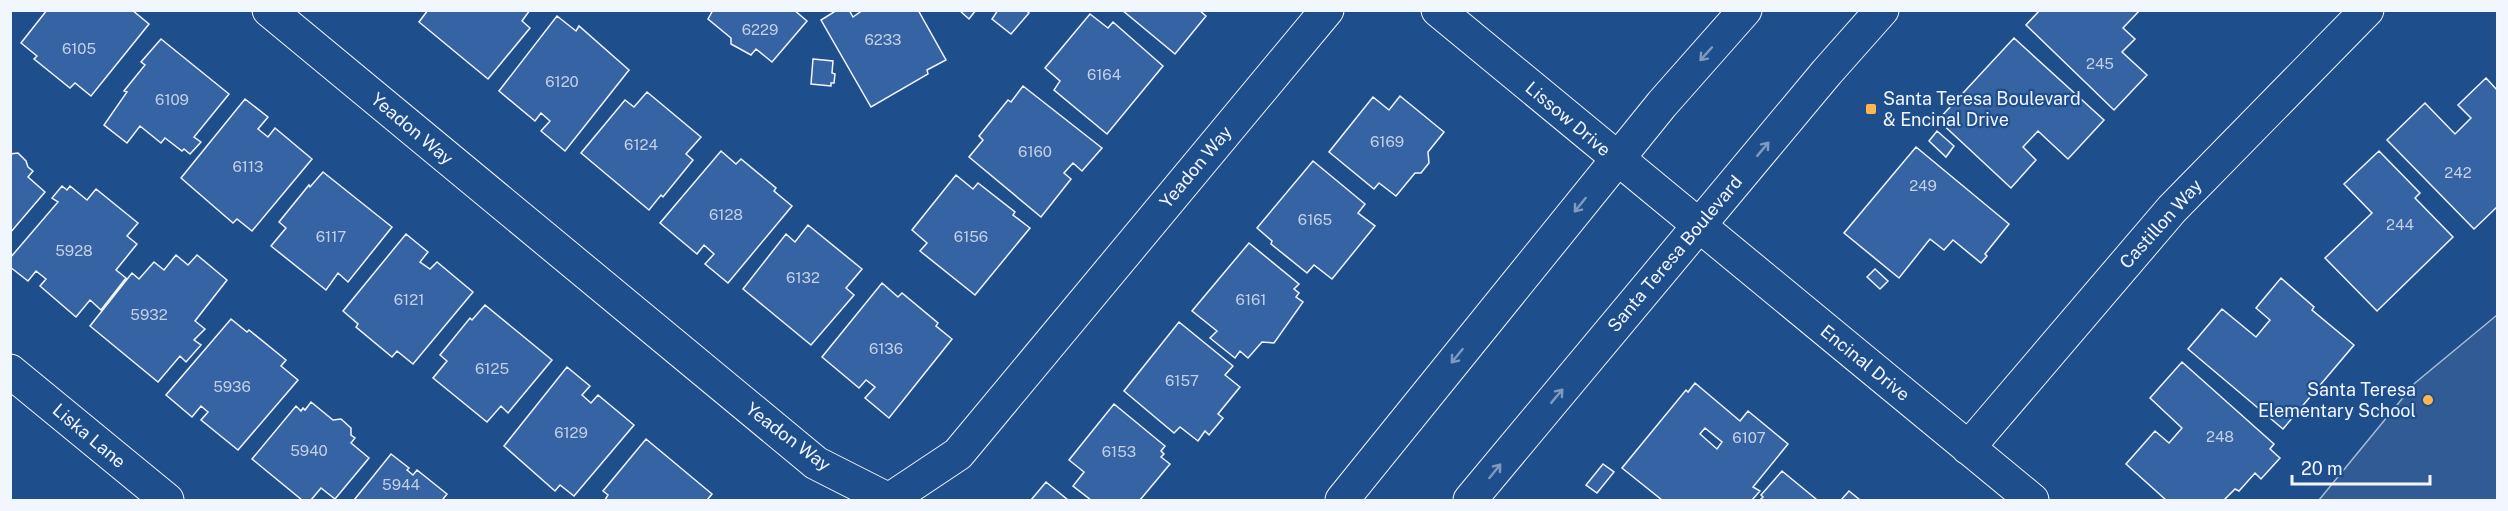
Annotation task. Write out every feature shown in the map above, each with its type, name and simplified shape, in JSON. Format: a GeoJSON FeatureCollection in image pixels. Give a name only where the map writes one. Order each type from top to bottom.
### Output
{"type":"FeatureCollection","features":[{"type":"Feature","properties":{"kind":"street","name":"Yeadon Way"},"geometry":{"type":"LineString","coordinates":[[269,10],[816,464],[889,500],[958,453],[1326,10]]}},
{"type":"Feature","properties":{"kind":"street","name":"Lissow Drive"},"geometry":{"type":"LineString","coordinates":[[1438,10],[1698,226]]}},
{"type":"Feature","properties":{"kind":"street"},"geometry":{"type":"LineString","coordinates":[[1342,501],[1662,104],[1745,10]]}},
{"type":"Feature","properties":{"kind":"street","name":"Santa Teresa Boulevard"},"geometry":{"type":"LineString","coordinates":[[1470,501],[1827,72],[1882,10]]}},
{"type":"Feature","properties":{"kind":"street","name":"Castillon Way"},"geometry":{"type":"LineString","coordinates":[[1968,448],[2172,209],[2367,10]]}},
{"type":"Feature","properties":{"kind":"street","name":"Encinal Drive"},"geometry":{"type":"LineString","coordinates":[[1698,226],[2032,501]]}},
{"type":"Feature","properties":{"kind":"street","name":"Liska Lane"},"geometry":{"type":"LineString","coordinates":[[10,371],[166,501]]}},
{"type":"Feature","properties":{"kind":"shaded area","name":"Santa Teresa Elementary School"},"geometry":{"type":"Polygon","coordinates":[[[2497,315],[2497,500],[2319,500],[2415,383],[2497,315]]]}},
{"type":"Feature","properties":{"kind":"building"},"geometry":{"type":"Polygon","coordinates":[[[47,10],[132,10],[149,24],[91,96],[75,83],[70,88],[34,59],[37,56],[21,43],[47,10]]]}},
{"type":"Feature","properties":{"kind":"building"},"geometry":{"type":"Polygon","coordinates":[[[428,10],[530,10],[522,21],[530,28],[488,79],[419,22],[428,10]]]}},
{"type":"Feature","properties":{"kind":"building"},"geometry":{"type":"Polygon","coordinates":[[[713,10],[794,10],[807,21],[772,62],[756,49],[751,55],[731,44],[731,38],[708,19],[713,10]]]}},
{"type":"Feature","properties":{"kind":"building"},"geometry":{"type":"Polygon","coordinates":[[[837,10],[849,10],[853,17],[863,10],[918,10],[946,60],[927,70],[928,74],[871,107],[821,20],[837,10]]]}},
{"type":"Feature","properties":{"kind":"building"},"geometry":{"type":"Polygon","coordinates":[[[959,10],[976,10],[969,19],[959,10]]]}},
{"type":"Feature","properties":{"kind":"building"},"geometry":{"type":"Polygon","coordinates":[[[998,10],[1026,10],[1029,13],[1011,34],[992,19],[998,10]]]}},
{"type":"Feature","properties":{"kind":"building"},"geometry":{"type":"Polygon","coordinates":[[[1122,10],[1199,10],[1206,16],[1175,54],[1122,10]]]}},
{"type":"Feature","properties":{"kind":"building"},"geometry":{"type":"Polygon","coordinates":[[[2040,10],[2140,10],[2123,28],[2135,39],[2122,52],[2147,75],[2114,110],[2026,25],[2040,10]]]}},
{"type":"Feature","properties":{"kind":"building"},"geometry":{"type":"Polygon","coordinates":[[[1090,14],[1108,28],[1113,22],[1163,66],[1107,134],[1054,90],[1060,81],[1045,68],[1090,14]]]}},
{"type":"Feature","properties":{"kind":"building"},"geometry":{"type":"Polygon","coordinates":[[[557,16],[576,31],[579,26],[629,70],[565,151],[541,131],[550,121],[541,113],[535,121],[499,91],[557,16]]]}},
{"type":"Feature","properties":{"kind":"building"},"geometry":{"type":"Polygon","coordinates":[[[2014,38],[2104,120],[2068,159],[2038,131],[2023,147],[2036,160],[2011,188],[1938,120],[2014,38]]]}},
{"type":"Feature","properties":{"kind":"building"},"geometry":{"type":"Polygon","coordinates":[[[161,39],[229,94],[194,137],[201,142],[190,154],[165,138],[161,143],[140,126],[127,143],[104,125],[127,92],[124,91],[145,65],[141,62],[161,39]]]}},
{"type":"Feature","properties":{"kind":"building"},"geometry":{"type":"Polygon","coordinates":[[[813,59],[833,61],[832,73],[835,74],[834,83],[831,83],[831,86],[811,84],[813,59]]]}},
{"type":"Feature","properties":{"kind":"building"},"geometry":{"type":"Polygon","coordinates":[[[2486,78],[2498,91],[2498,206],[2474,229],[2387,140],[2425,103],[2455,134],[2471,118],[2458,105],[2486,78]]]}},
{"type":"Feature","properties":{"kind":"building"},"geometry":{"type":"Polygon","coordinates":[[[1023,86],[1102,148],[1082,171],[1073,163],[1064,173],[1071,179],[1041,217],[969,157],[983,140],[979,136],[1008,100],[1011,102],[1023,86]]]}},
{"type":"Feature","properties":{"kind":"building"},"geometry":{"type":"Polygon","coordinates":[[[647,92],[701,137],[686,154],[693,160],[663,197],[661,195],[649,210],[581,153],[625,100],[634,107],[647,92]]]}},
{"type":"Feature","properties":{"kind":"building"},"geometry":{"type":"Polygon","coordinates":[[[1400,96],[1444,132],[1428,152],[1429,163],[1421,173],[1415,173],[1396,196],[1379,183],[1374,189],[1329,152],[1373,97],[1389,110],[1400,96]]]}},
{"type":"Feature","properties":{"kind":"building"},"geometry":{"type":"Polygon","coordinates":[[[245,99],[268,117],[258,129],[268,137],[275,128],[312,159],[252,231],[237,219],[233,223],[181,178],[245,99]]]}},
{"type":"Feature","properties":{"kind":"building"},"geometry":{"type":"Polygon","coordinates":[[[1937,131],[1954,146],[1946,157],[1929,141],[1937,131]]]}},
{"type":"Feature","properties":{"kind":"building"},"geometry":{"type":"Polygon","coordinates":[[[1916,147],[2009,224],[1985,254],[1987,256],[1981,263],[1953,240],[1944,250],[1930,239],[1899,278],[1844,233],[1916,147]]]}},
{"type":"Feature","properties":{"kind":"building"},"geometry":{"type":"Polygon","coordinates":[[[721,151],[736,164],[741,159],[776,188],[774,191],[792,206],[728,283],[705,264],[714,254],[704,245],[697,254],[660,223],[721,151]]]}},
{"type":"Feature","properties":{"kind":"building"},"geometry":{"type":"Polygon","coordinates":[[[2379,151],[2420,193],[2415,198],[2453,237],[2377,311],[2325,258],[2372,213],[2344,184],[2379,151]]]}},
{"type":"Feature","properties":{"kind":"building"},"geometry":{"type":"Polygon","coordinates":[[[18,153],[33,171],[28,177],[45,192],[10,233],[10,154],[18,153]]]}},
{"type":"Feature","properties":{"kind":"building"},"geometry":{"type":"Polygon","coordinates":[[[1313,161],[1365,204],[1358,213],[1375,226],[1332,279],[1314,265],[1307,273],[1271,244],[1272,241],[1257,228],[1313,161]]]}},
{"type":"Feature","properties":{"kind":"building"},"geometry":{"type":"Polygon","coordinates":[[[323,172],[392,227],[348,282],[338,273],[326,290],[271,246],[286,228],[279,222],[309,185],[310,187],[323,172]]]}},
{"type":"Feature","properties":{"kind":"building"},"geometry":{"type":"Polygon","coordinates":[[[956,175],[973,189],[978,183],[1015,212],[1013,215],[1030,228],[975,295],[920,251],[927,243],[912,230],[956,175]]]}},
{"type":"Feature","properties":{"kind":"building"},"geometry":{"type":"Polygon","coordinates":[[[62,186],[67,190],[70,186],[87,200],[96,189],[138,223],[127,236],[137,244],[116,270],[126,278],[101,310],[90,300],[76,317],[40,286],[46,279],[36,271],[28,281],[10,267],[10,258],[58,202],[52,198],[62,186]]]}},
{"type":"Feature","properties":{"kind":"building"},"geometry":{"type":"Polygon","coordinates":[[[808,225],[862,269],[846,288],[854,295],[811,345],[743,289],[786,234],[795,242],[808,225]]]}},
{"type":"Feature","properties":{"kind":"building"},"geometry":{"type":"Polygon","coordinates":[[[406,234],[428,252],[420,262],[430,269],[437,262],[473,292],[413,364],[397,351],[392,357],[356,327],[358,324],[343,311],[406,234]]]}},
{"type":"Feature","properties":{"kind":"building"},"geometry":{"type":"Polygon","coordinates":[[[1249,243],[1299,284],[1294,289],[1299,293],[1296,297],[1303,302],[1274,343],[1262,342],[1248,358],[1240,351],[1235,358],[1210,338],[1217,331],[1192,311],[1249,243]]]}},
{"type":"Feature","properties":{"kind":"building"},"geometry":{"type":"Polygon","coordinates":[[[176,255],[188,265],[197,255],[227,280],[195,321],[205,329],[194,340],[201,345],[186,362],[180,356],[158,382],[90,326],[132,273],[139,279],[154,262],[164,270],[176,255]]]}},
{"type":"Feature","properties":{"kind":"building"},"geometry":{"type":"Polygon","coordinates":[[[1875,269],[1888,281],[1880,289],[1867,277],[1875,269]]]}},
{"type":"Feature","properties":{"kind":"building"},"geometry":{"type":"Polygon","coordinates":[[[2281,278],[2314,307],[2312,310],[2354,345],[2283,429],[2188,349],[2222,309],[2256,337],[2270,320],[2256,308],[2281,278]]]}},
{"type":"Feature","properties":{"kind":"building"},"geometry":{"type":"Polygon","coordinates":[[[882,283],[898,297],[902,293],[938,323],[936,326],[952,339],[889,418],[865,398],[875,387],[866,380],[859,388],[822,357],[882,283]]]}},
{"type":"Feature","properties":{"kind":"building"},"geometry":{"type":"Polygon","coordinates":[[[485,305],[552,360],[508,413],[501,406],[487,422],[433,378],[447,361],[440,355],[470,318],[472,320],[485,305]]]}},
{"type":"Feature","properties":{"kind":"building"},"geometry":{"type":"Polygon","coordinates":[[[231,319],[247,332],[249,330],[286,360],[281,366],[298,380],[238,450],[201,420],[208,412],[201,406],[192,417],[166,395],[231,319]]]}},
{"type":"Feature","properties":{"kind":"building"},"geometry":{"type":"Polygon","coordinates":[[[1179,322],[1233,366],[1225,375],[1240,387],[1218,414],[1223,418],[1209,435],[1205,431],[1198,441],[1180,427],[1174,433],[1124,391],[1179,322]]]}},
{"type":"Feature","properties":{"kind":"building"},"geometry":{"type":"Polygon","coordinates":[[[2182,362],[2274,444],[2270,449],[2280,458],[2261,479],[2255,473],[2239,491],[2235,489],[2224,500],[2166,500],[2126,464],[2155,431],[2169,443],[2182,428],[2150,398],[2182,362]]]}},
{"type":"Feature","properties":{"kind":"building"},"geometry":{"type":"Polygon","coordinates":[[[567,367],[590,386],[582,395],[591,403],[598,395],[634,425],[574,496],[560,485],[555,491],[504,446],[567,367]]]}},
{"type":"Feature","properties":{"kind":"building"},"geometry":{"type":"Polygon","coordinates":[[[1695,383],[1740,421],[1748,411],[1788,444],[1753,487],[1760,491],[1752,500],[1662,500],[1622,468],[1686,390],[1688,392],[1695,383]],[[1705,428],[1700,434],[1717,449],[1722,442],[1705,428]]]}},
{"type":"Feature","properties":{"kind":"building"},"geometry":{"type":"Polygon","coordinates":[[[311,402],[333,420],[341,419],[351,428],[351,435],[355,438],[351,443],[369,458],[335,499],[321,488],[311,500],[302,500],[252,459],[296,406],[301,411],[303,408],[305,410],[311,402]]]}},
{"type":"Feature","properties":{"kind":"building"},"geometry":{"type":"Polygon","coordinates":[[[1114,404],[1165,446],[1161,451],[1164,454],[1161,457],[1170,464],[1140,500],[1091,500],[1073,486],[1084,472],[1069,460],[1114,404]]]}},
{"type":"Feature","properties":{"kind":"building"},"geometry":{"type":"Polygon","coordinates":[[[646,439],[712,494],[707,500],[605,500],[608,495],[603,491],[646,439]]]}},
{"type":"Feature","properties":{"kind":"building"},"geometry":{"type":"Polygon","coordinates":[[[391,454],[409,468],[407,470],[413,475],[417,470],[447,494],[443,499],[445,500],[354,500],[391,454]]]}},
{"type":"Feature","properties":{"kind":"building"},"geometry":{"type":"Polygon","coordinates":[[[1603,464],[1614,472],[1597,493],[1586,485],[1603,464]]]}},
{"type":"Feature","properties":{"kind":"building"},"geometry":{"type":"Polygon","coordinates":[[[1782,471],[1816,499],[1760,500],[1763,497],[1761,495],[1782,471]]]}},
{"type":"Feature","properties":{"kind":"building"},"geometry":{"type":"Polygon","coordinates":[[[1046,482],[1068,500],[1031,500],[1046,482]]]}},
{"type":"Feature","properties":{"kind":"building"},"geometry":{"type":"Polygon","coordinates":[[[1849,491],[1860,500],[1841,500],[1849,491]]]}},
{"type":"Feature","properties":{"kind":"place","name":"Santa Teresa Boulevard & Encinal Drive"},"geometry":{"type":"Point","coordinates":[1871,109]}},
{"type":"Feature","properties":{"kind":"place","name":"Santa Teresa Elementary School"},"geometry":{"type":"Point","coordinates":[2428,400]}}]}
